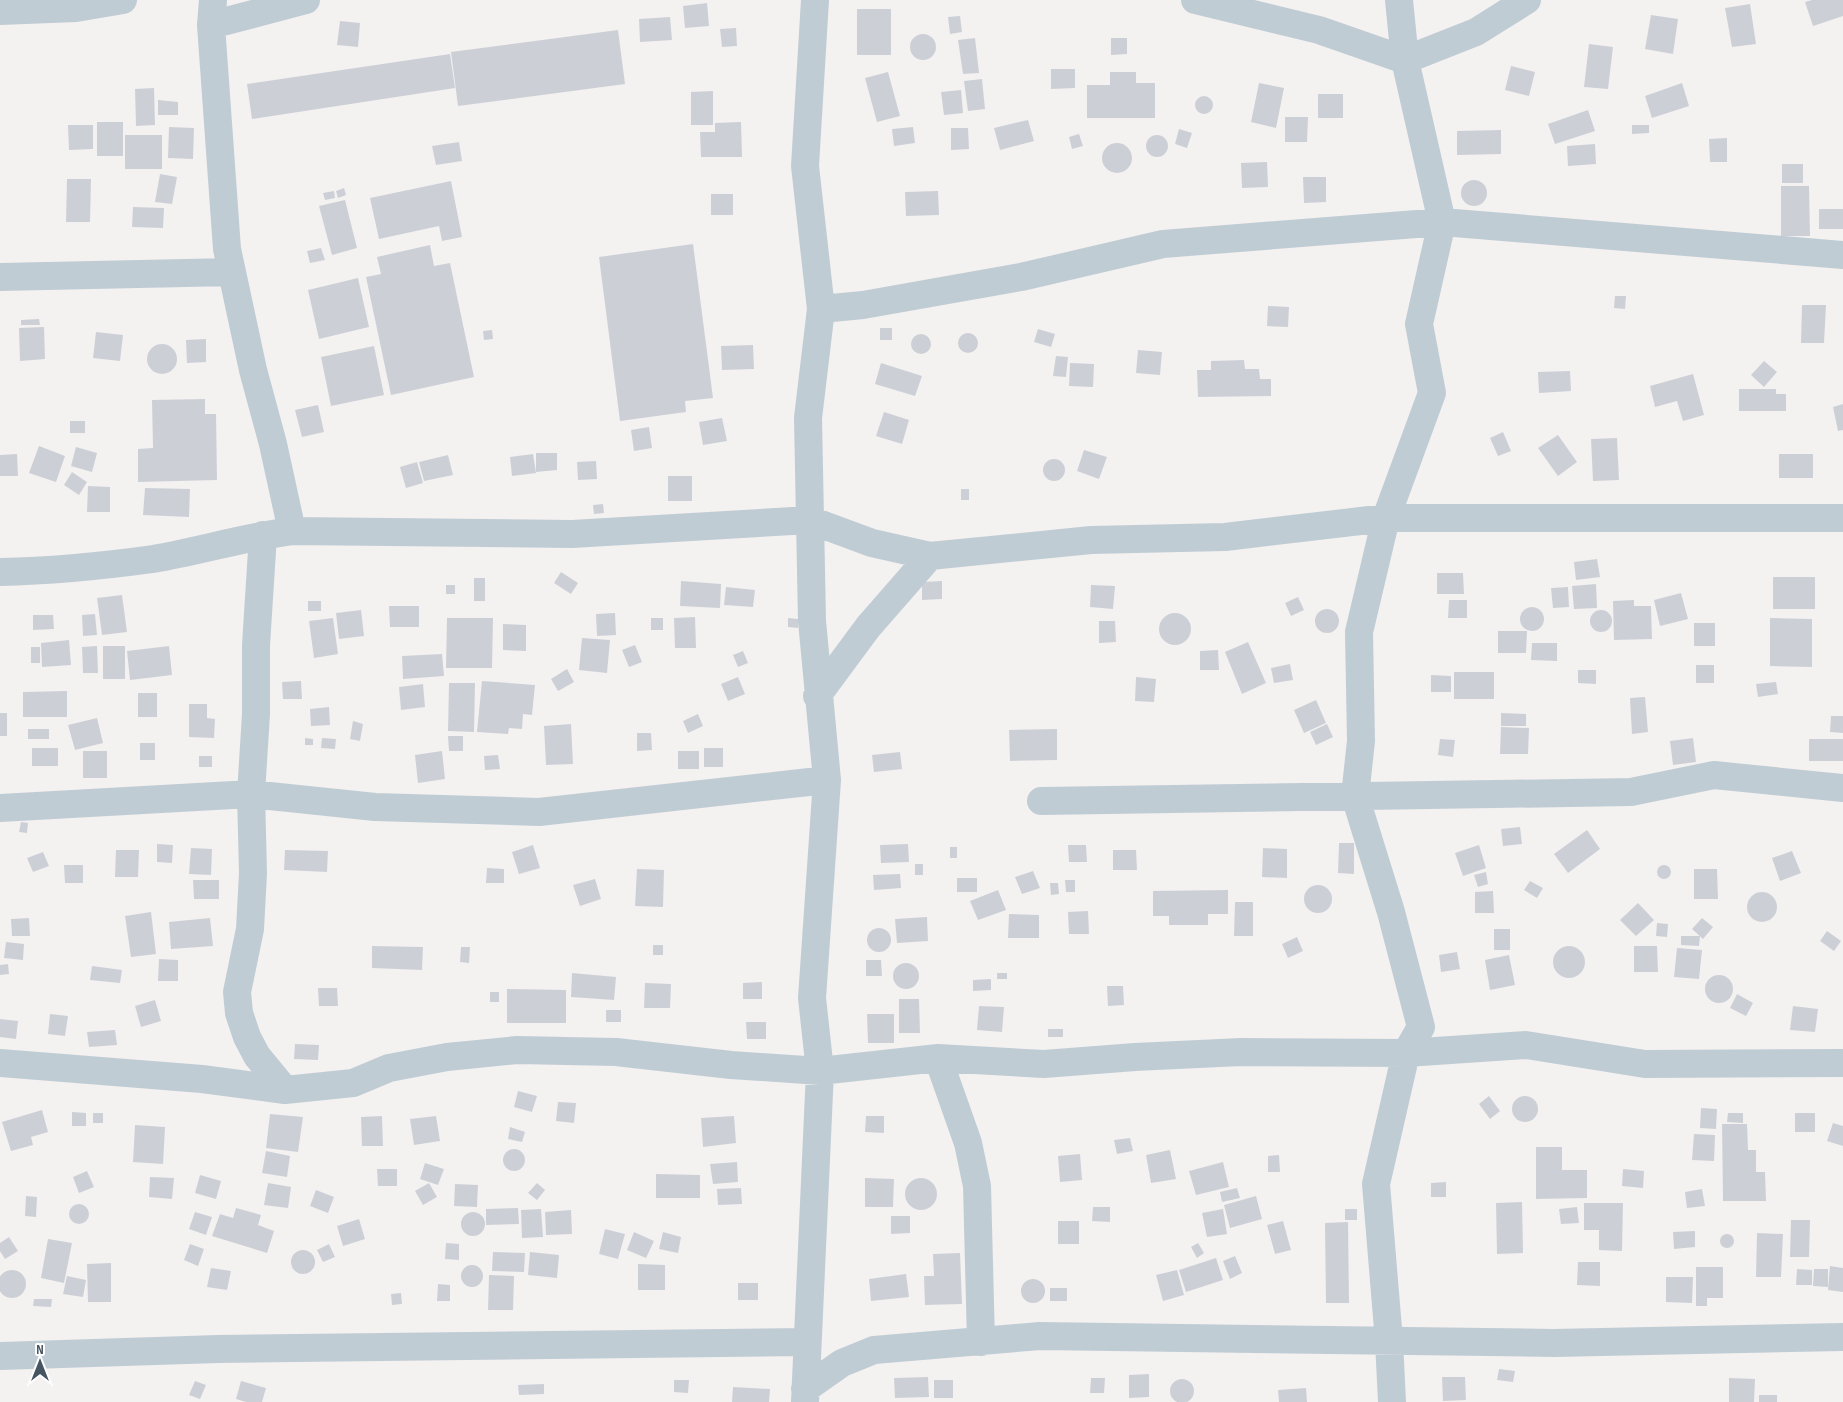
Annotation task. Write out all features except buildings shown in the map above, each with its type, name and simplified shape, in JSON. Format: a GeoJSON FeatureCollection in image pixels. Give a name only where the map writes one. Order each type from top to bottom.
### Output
{"type":"FeatureCollection","features":[{"type":"Feature","properties":{"kind":"street"},"geometry":{"type":"LineString","coordinates":[[0,11],[76,8],[123,0]]}},
{"type":"Feature","properties":{"kind":"street"},"geometry":{"type":"LineString","coordinates":[[292,531],[227,249],[212,13],[306,0]]}},
{"type":"Feature","properties":{"kind":"street"},"geometry":{"type":"LineString","coordinates":[[805,1396],[820,1071],[812,998],[827,780],[812,621],[808,418],[821,308],[804,166],[815,0]]}},
{"type":"Feature","properties":{"kind":"street"},"geometry":{"type":"LineString","coordinates":[[1195,0],[1319,30],[1405,60],[1476,32],[1527,0]]}},
{"type":"Feature","properties":{"kind":"street"},"geometry":{"type":"LineString","coordinates":[[1392,1402],[1376,1184],[1406,1053],[1421,1026],[1392,912],[1355,796],[1361,741],[1359,632],[1386,518],[1432,393],[1419,324],[1442,222],[1405,60],[1399,0]]}},
{"type":"Feature","properties":{"kind":"street"},"geometry":{"type":"LineString","coordinates":[[821,308],[863,305],[1021,277],[1163,244],[1442,222],[1843,255]]}},
{"type":"Feature","properties":{"kind":"street"},"geometry":{"type":"LineString","coordinates":[[0,278],[232,272]]}},
{"type":"Feature","properties":{"kind":"street"},"geometry":{"type":"LineString","coordinates":[[0,572],[41,571],[154,558],[263,535],[292,531],[572,534],[810,520],[872,543],[930,556],[1091,540],[1225,537],[1386,518],[1843,518]]}},
{"type":"Feature","properties":{"kind":"street"},"geometry":{"type":"LineString","coordinates":[[263,535],[256,645],[256,714],[251,794],[253,873],[250,929],[237,992],[239,1013],[247,1037],[257,1056],[286,1090]]}},
{"type":"Feature","properties":{"kind":"street"},"geometry":{"type":"LineString","coordinates":[[818,696],[868,626],[930,556]]}},
{"type":"Feature","properties":{"kind":"street"},"geometry":{"type":"LineString","coordinates":[[1041,801],[1631,792],[1714,774],[1843,788]]}},
{"type":"Feature","properties":{"kind":"street"},"geometry":{"type":"LineString","coordinates":[[0,808],[251,794],[375,807],[539,812],[827,780]]}},
{"type":"Feature","properties":{"kind":"street"},"geometry":{"type":"LineString","coordinates":[[0,1063],[202,1079],[286,1090],[353,1083],[389,1068],[447,1057],[517,1050],[616,1052],[731,1065],[820,1071],[938,1058],[1044,1064],[1241,1052],[1406,1053],[1526,1045],[1645,1064],[1843,1063]]}},
{"type":"Feature","properties":{"kind":"street"},"geometry":{"type":"LineString","coordinates":[[938,1058],[968,1143],[977,1186],[981,1342]]}},
{"type":"Feature","properties":{"kind":"street"},"geometry":{"type":"LineString","coordinates":[[805,1396],[842,1363],[874,1350],[1040,1336],[1554,1343],[1843,1337]]}},
{"type":"Feature","properties":{"kind":"street"},"geometry":{"type":"LineString","coordinates":[[0,1356],[218,1349],[807,1342]]}}]}
